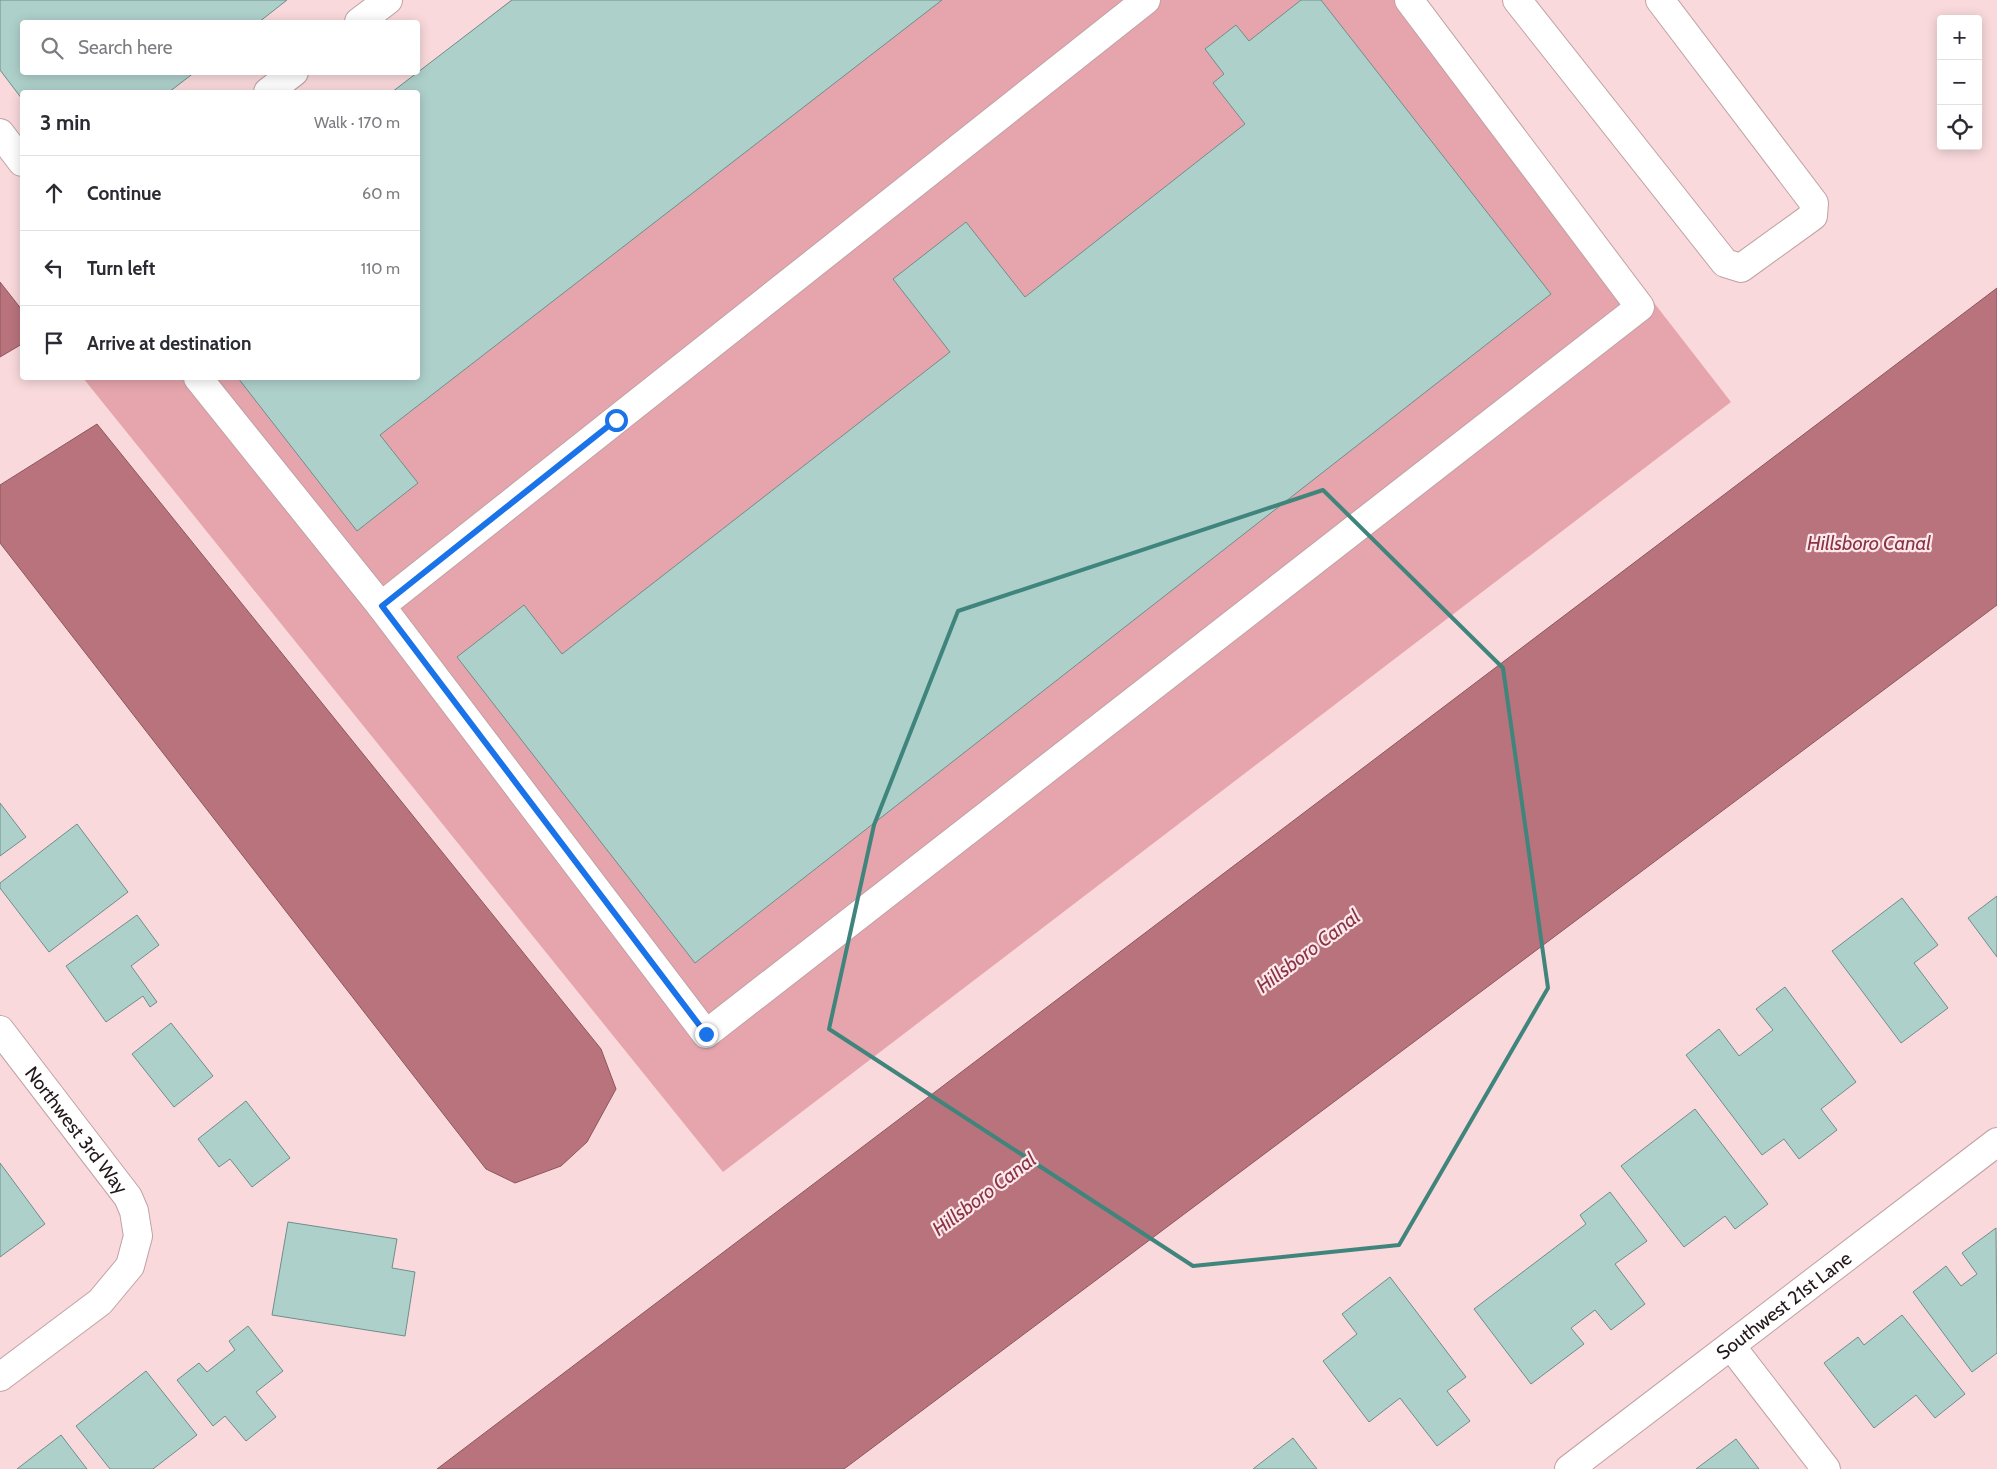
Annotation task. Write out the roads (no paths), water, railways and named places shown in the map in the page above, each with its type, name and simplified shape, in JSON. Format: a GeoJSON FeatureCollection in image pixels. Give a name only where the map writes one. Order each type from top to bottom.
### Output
{"type":"FeatureCollection","features":[{"type":"Feature","properties":{"kind":"street"},"geometry":{"type":"LineString","coordinates":[[362,20],[388,0]]}},
{"type":"Feature","properties":{"kind":"street"},"geometry":{"type":"LineString","coordinates":[[382,606],[1146,0]]}},
{"type":"Feature","properties":{"kind":"street"},"geometry":{"type":"LineString","coordinates":[[200,380],[382,606],[706,1034],[1640,307],[1409,0]]}},
{"type":"Feature","properties":{"kind":"street"},"geometry":{"type":"LineString","coordinates":[[1517,0],[1726,263],[1741,268],[1813,216],[1814,202],[1660,0]]}},
{"type":"Feature","properties":{"kind":"street"},"geometry":{"type":"LineString","coordinates":[[271,90],[290,75]]}},
{"type":"Feature","properties":{"kind":"street"},"geometry":{"type":"LineString","coordinates":[[0,133],[20,159]]}},
{"type":"Feature","properties":{"kind":"street","name":"Northwest 3rd Way"},"geometry":{"type":"LineString","coordinates":[[0,1030],[128,1197],[134,1211],[138,1236],[130,1266],[100,1302],[0,1377]]}},
{"type":"Feature","properties":{"kind":"street","name":"Southwest 21st Lane"},"geometry":{"type":"LineString","coordinates":[[1569,1469],[1997,1142]]}},
{"type":"Feature","properties":{"kind":"street"},"geometry":{"type":"LineString","coordinates":[[1731,1346],[1826,1469]]}},
{"type":"Feature","properties":{"kind":"water"},"geometry":{"type":"Polygon","coordinates":[[[0,282],[20,307],[20,345],[0,357],[0,282]]]}},
{"type":"Feature","properties":{"kind":"water","name":"Hillsboro Canal"},"geometry":{"type":"Polygon","coordinates":[[[1997,288],[1997,605],[844,1469],[437,1469],[1997,288]]]}},
{"type":"Feature","properties":{"kind":"water"},"geometry":{"type":"Polygon","coordinates":[[[97,424],[601,1049],[616,1089],[587,1142],[561,1166],[515,1183],[486,1169],[0,543],[0,485],[97,424]]]}}]}
